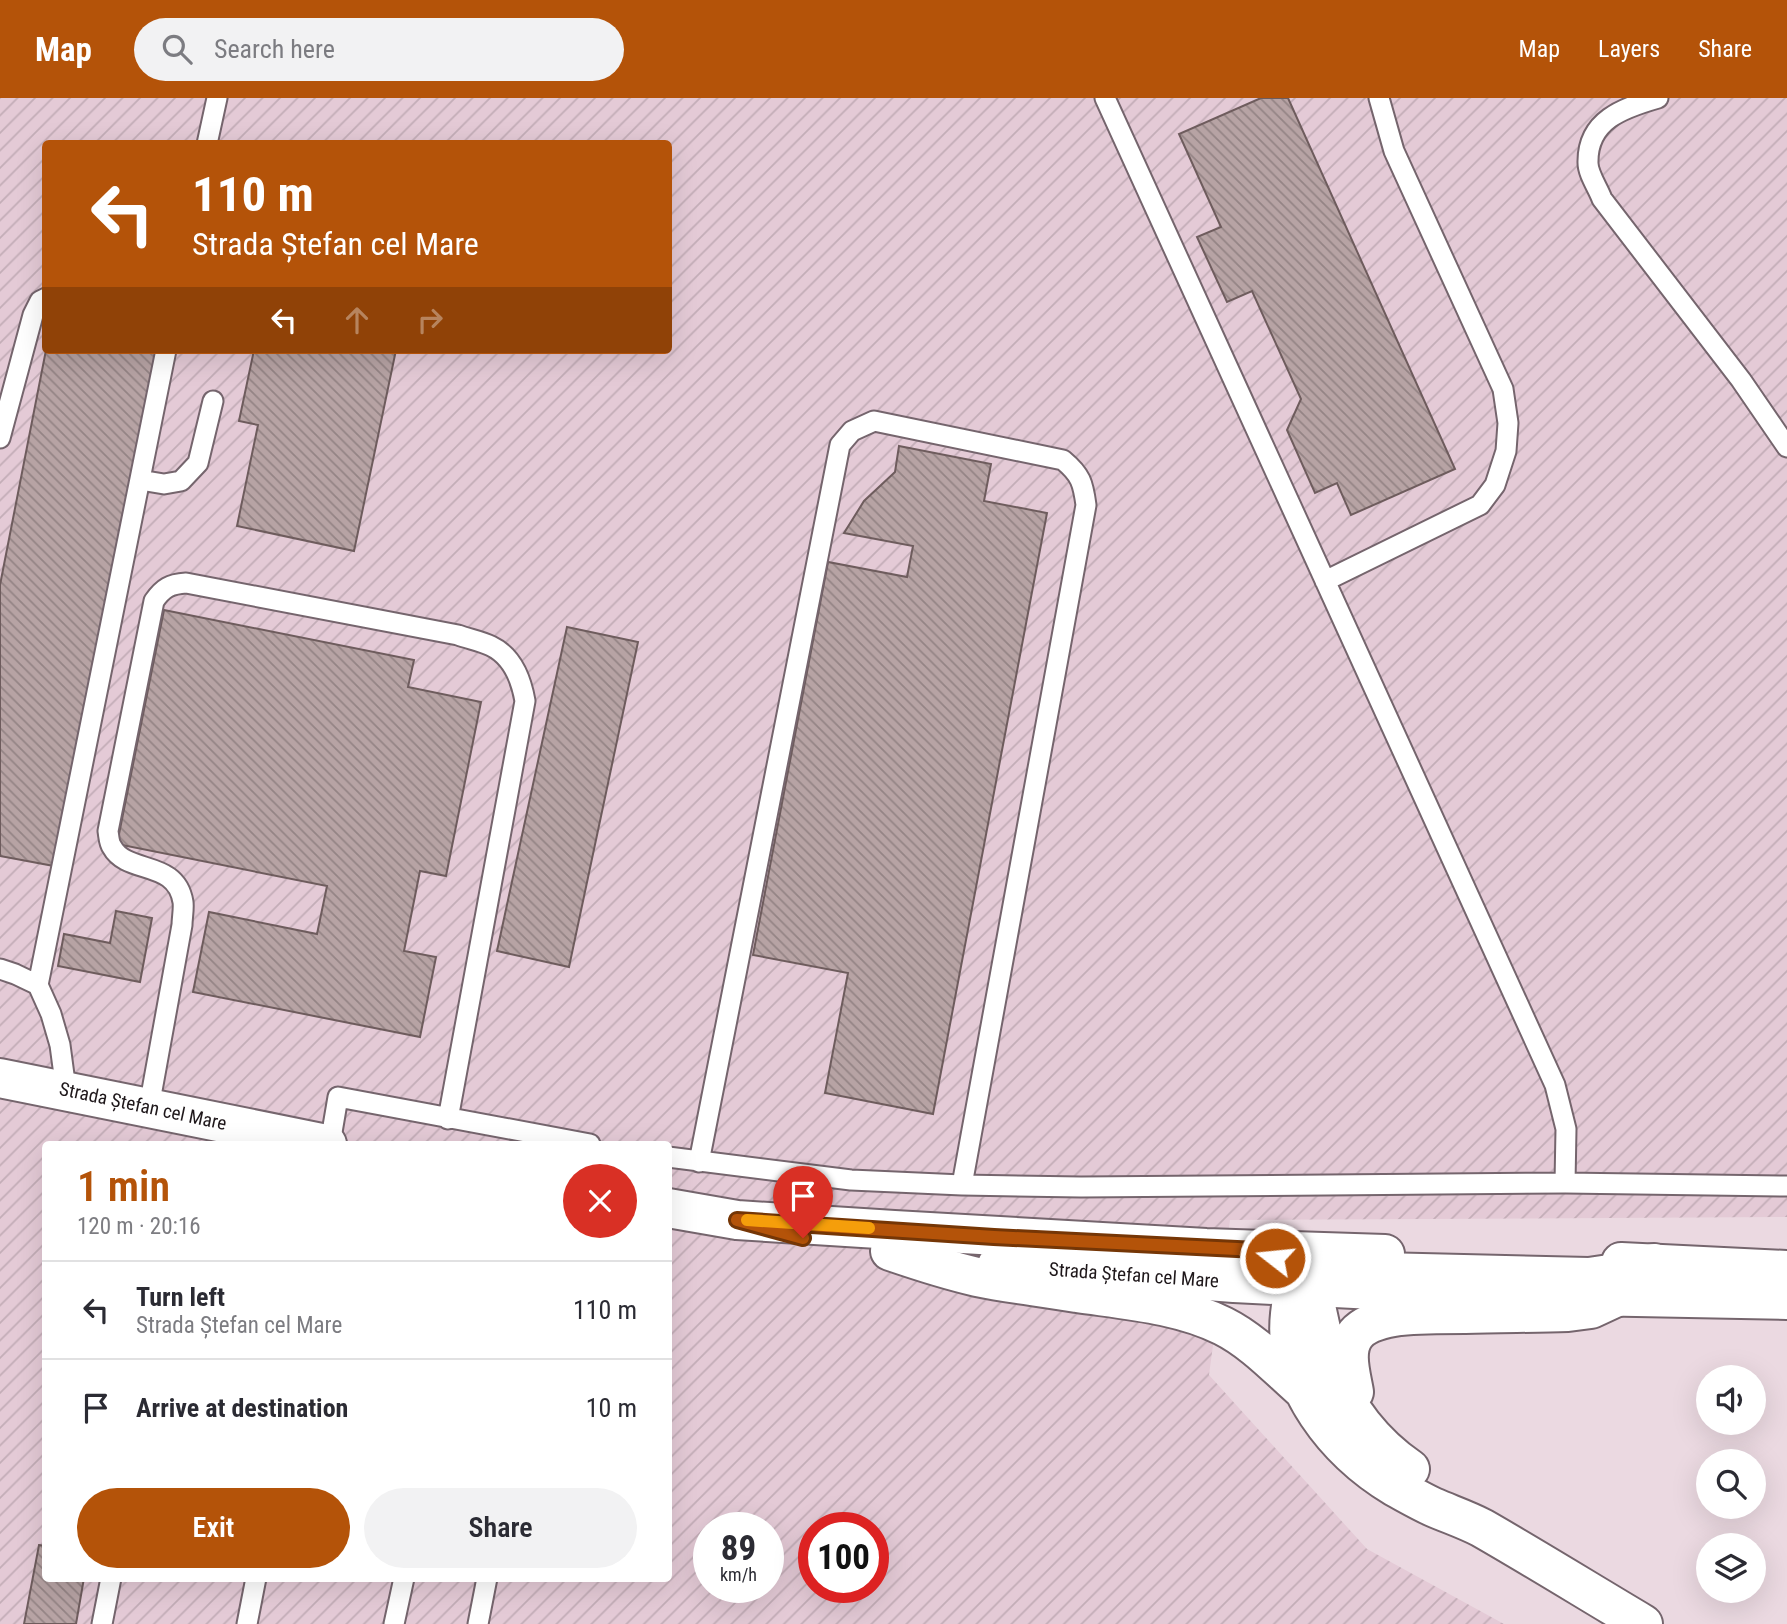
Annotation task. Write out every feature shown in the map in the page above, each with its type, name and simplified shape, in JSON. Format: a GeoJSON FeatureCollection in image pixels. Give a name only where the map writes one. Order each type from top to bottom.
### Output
{"type":"FeatureCollection","features":[{"type":"Feature","properties":{"kind":"main road","name":"Strada Ștefan cel Mare"},"geometry":{"type":"LineString","coordinates":[[0,1078],[313,1141]]}},
{"type":"Feature","properties":{"kind":"main road","name":"Strada Ștefan cel Mare"},"geometry":{"type":"LineString","coordinates":[[672,1209],[737,1220],[825,1243],[1003,1265],[1234,1283],[1304,1284],[1433,1293],[1787,1300]]}},
{"type":"Feature","properties":{"kind":"main road","name":"Strada Ștefan cel Mare"},"geometry":{"type":"LineString","coordinates":[[737,1220],[1257,1250],[1787,1270]]}},
{"type":"Feature","properties":{"kind":"main road"},"geometry":{"type":"LineString","coordinates":[[1257,1250],[1289,1267],[1313,1293],[1331,1367],[1341,1391],[1356,1415],[1382,1447],[1436,1486],[1479,1526]]}},
{"type":"Feature","properties":{"kind":"main road"},"geometry":{"type":"LineString","coordinates":[[890,1251],[979,1277],[1172,1309],[1222,1326],[1239,1336],[1302,1389],[1324,1423],[1344,1447],[1394,1486],[1429,1505],[1479,1526],[1643,1624]]}},
{"type":"Feature","properties":{"kind":"main road"},"geometry":{"type":"LineString","coordinates":[[1302,1389],[1289,1327],[1294,1294],[1322,1273],[1339,1271],[1589,1277],[1623,1272],[1654,1263]]}},
{"type":"Feature","properties":{"kind":"main road"},"geometry":{"type":"LineString","coordinates":[[1356,1415],[1349,1364],[1350,1347],[1355,1336],[1364,1327],[1398,1316],[1568,1312],[1591,1309],[1619,1296]]}},
{"type":"Feature","properties":{"kind":"lane"},"geometry":{"type":"LineString","coordinates":[[208,140],[217,98]]}},
{"type":"Feature","properties":{"kind":"lane"},"geometry":{"type":"LineString","coordinates":[[1105,98],[1556,1085],[1566,1129],[1565,1183]]}},
{"type":"Feature","properties":{"kind":"lane"},"geometry":{"type":"LineString","coordinates":[[1325,581],[1480,505],[1494,485],[1506,451],[1508,423],[1503,389],[1394,151],[1379,98]]}},
{"type":"Feature","properties":{"kind":"lane"},"geometry":{"type":"LineString","coordinates":[[1658,98],[1636,104],[1606,120],[1593,135],[1588,165],[1602,199],[1741,380],[1787,447]]}},
{"type":"Feature","properties":{"kind":"lane"},"geometry":{"type":"LineString","coordinates":[[0,438],[33,315],[42,301]]}},
{"type":"Feature","properties":{"kind":"lane"},"geometry":{"type":"LineString","coordinates":[[66,1090],[60,1045],[51,1014],[38,985],[165,354]]}},
{"type":"Feature","properties":{"kind":"lane"},"geometry":{"type":"LineString","coordinates":[[139,480],[164,484],[181,481],[198,463],[213,401]]}},
{"type":"Feature","properties":{"kind":"lane"},"geometry":{"type":"LineString","coordinates":[[698,1162],[841,445],[852,431],[874,421],[1063,460],[1074,469],[1083,483],[1086,505],[962,1185]]}},
{"type":"Feature","properties":{"kind":"lane"},"geometry":{"type":"LineString","coordinates":[[149,1107],[182,925],[183,902],[176,886],[167,876],[118,856],[110,845],[108,831],[154,601],[162,590],[172,583],[186,583],[458,635],[491,646],[510,660],[522,682],[525,701],[448,1119]]}},
{"type":"Feature","properties":{"kind":"lane"},"geometry":{"type":"LineString","coordinates":[[0,969],[38,985]]}},
{"type":"Feature","properties":{"kind":"lane"},"geometry":{"type":"LineString","coordinates":[[329,1141],[338,1097],[573,1141]]}},
{"type":"Feature","properties":{"kind":"lane"},"geometry":{"type":"LineString","coordinates":[[672,1158],[851,1180],[1080,1188],[1565,1183],[1787,1186]]}},
{"type":"Feature","properties":{"kind":"lane"},"geometry":{"type":"LineString","coordinates":[[102,1624],[110,1582]]}},
{"type":"Feature","properties":{"kind":"lane"},"geometry":{"type":"LineString","coordinates":[[247,1624],[255,1582]]}},
{"type":"Feature","properties":{"kind":"lane"},"geometry":{"type":"LineString","coordinates":[[394,1624],[403,1582]]}},
{"type":"Feature","properties":{"kind":"lane"},"geometry":{"type":"LineString","coordinates":[[478,1624],[486,1582]]}},
{"type":"Feature","properties":{"kind":"shaded area"},"geometry":{"type":"Polygon","coordinates":[[[0,98],[1787,98],[1787,1217],[1230,1220],[1209,1375],[1367,1549],[1504,1624],[0,1624],[0,98]]]}},
{"type":"Feature","properties":{"kind":"building"},"geometry":{"type":"Polygon","coordinates":[[[1261,98],[1288,98],[1455,469],[1351,515],[1337,483],[1315,493],[1287,430],[1301,399],[1252,291],[1227,302],[1197,237],[1221,227],[1179,134],[1261,98]]]}},
{"type":"Feature","properties":{"kind":"building"},"geometry":{"type":"Polygon","coordinates":[[[45,354],[155,354],[54,866],[0,856],[0,585],[45,354]]]}},
{"type":"Feature","properties":{"kind":"building"},"geometry":{"type":"Polygon","coordinates":[[[253,354],[395,354],[354,551],[237,526],[258,425],[239,421],[253,354]]]}},
{"type":"Feature","properties":{"kind":"building"},"geometry":{"type":"Polygon","coordinates":[[[899,446],[991,464],[984,501],[1047,513],[933,1114],[825,1093],[848,973],[753,955],[828,562],[907,577],[913,546],[844,533],[864,501],[895,472],[899,446]]]}},
{"type":"Feature","properties":{"kind":"building"},"geometry":{"type":"Polygon","coordinates":[[[164,610],[414,660],[408,687],[481,702],[446,876],[420,871],[404,951],[436,957],[420,1037],[193,992],[209,912],[317,934],[327,886],[117,844],[164,610]]]}},
{"type":"Feature","properties":{"kind":"building"},"geometry":{"type":"Polygon","coordinates":[[[567,627],[638,642],[569,967],[497,951],[567,627]]]}},
{"type":"Feature","properties":{"kind":"building"},"geometry":{"type":"Polygon","coordinates":[[[116,911],[152,918],[140,982],[58,966],[64,934],[110,943],[116,911]]]}},
{"type":"Feature","properties":{"kind":"building"},"geometry":{"type":"Polygon","coordinates":[[[39,1545],[42,1545],[42,1582],[83,1582],[76,1624],[24,1624],[39,1545]]]}},
{"type":"Feature","properties":{"kind":"slow traffic"},"geometry":{"type":"LineString","coordinates":[[747,1220],[869,1228]]}},
{"type":"Feature","properties":{"kind":"route"},"geometry":{"type":"LineString","coordinates":[[803,1238],[737,1220],[994,1237],[1257,1250],[1275,1258]]}}]}
